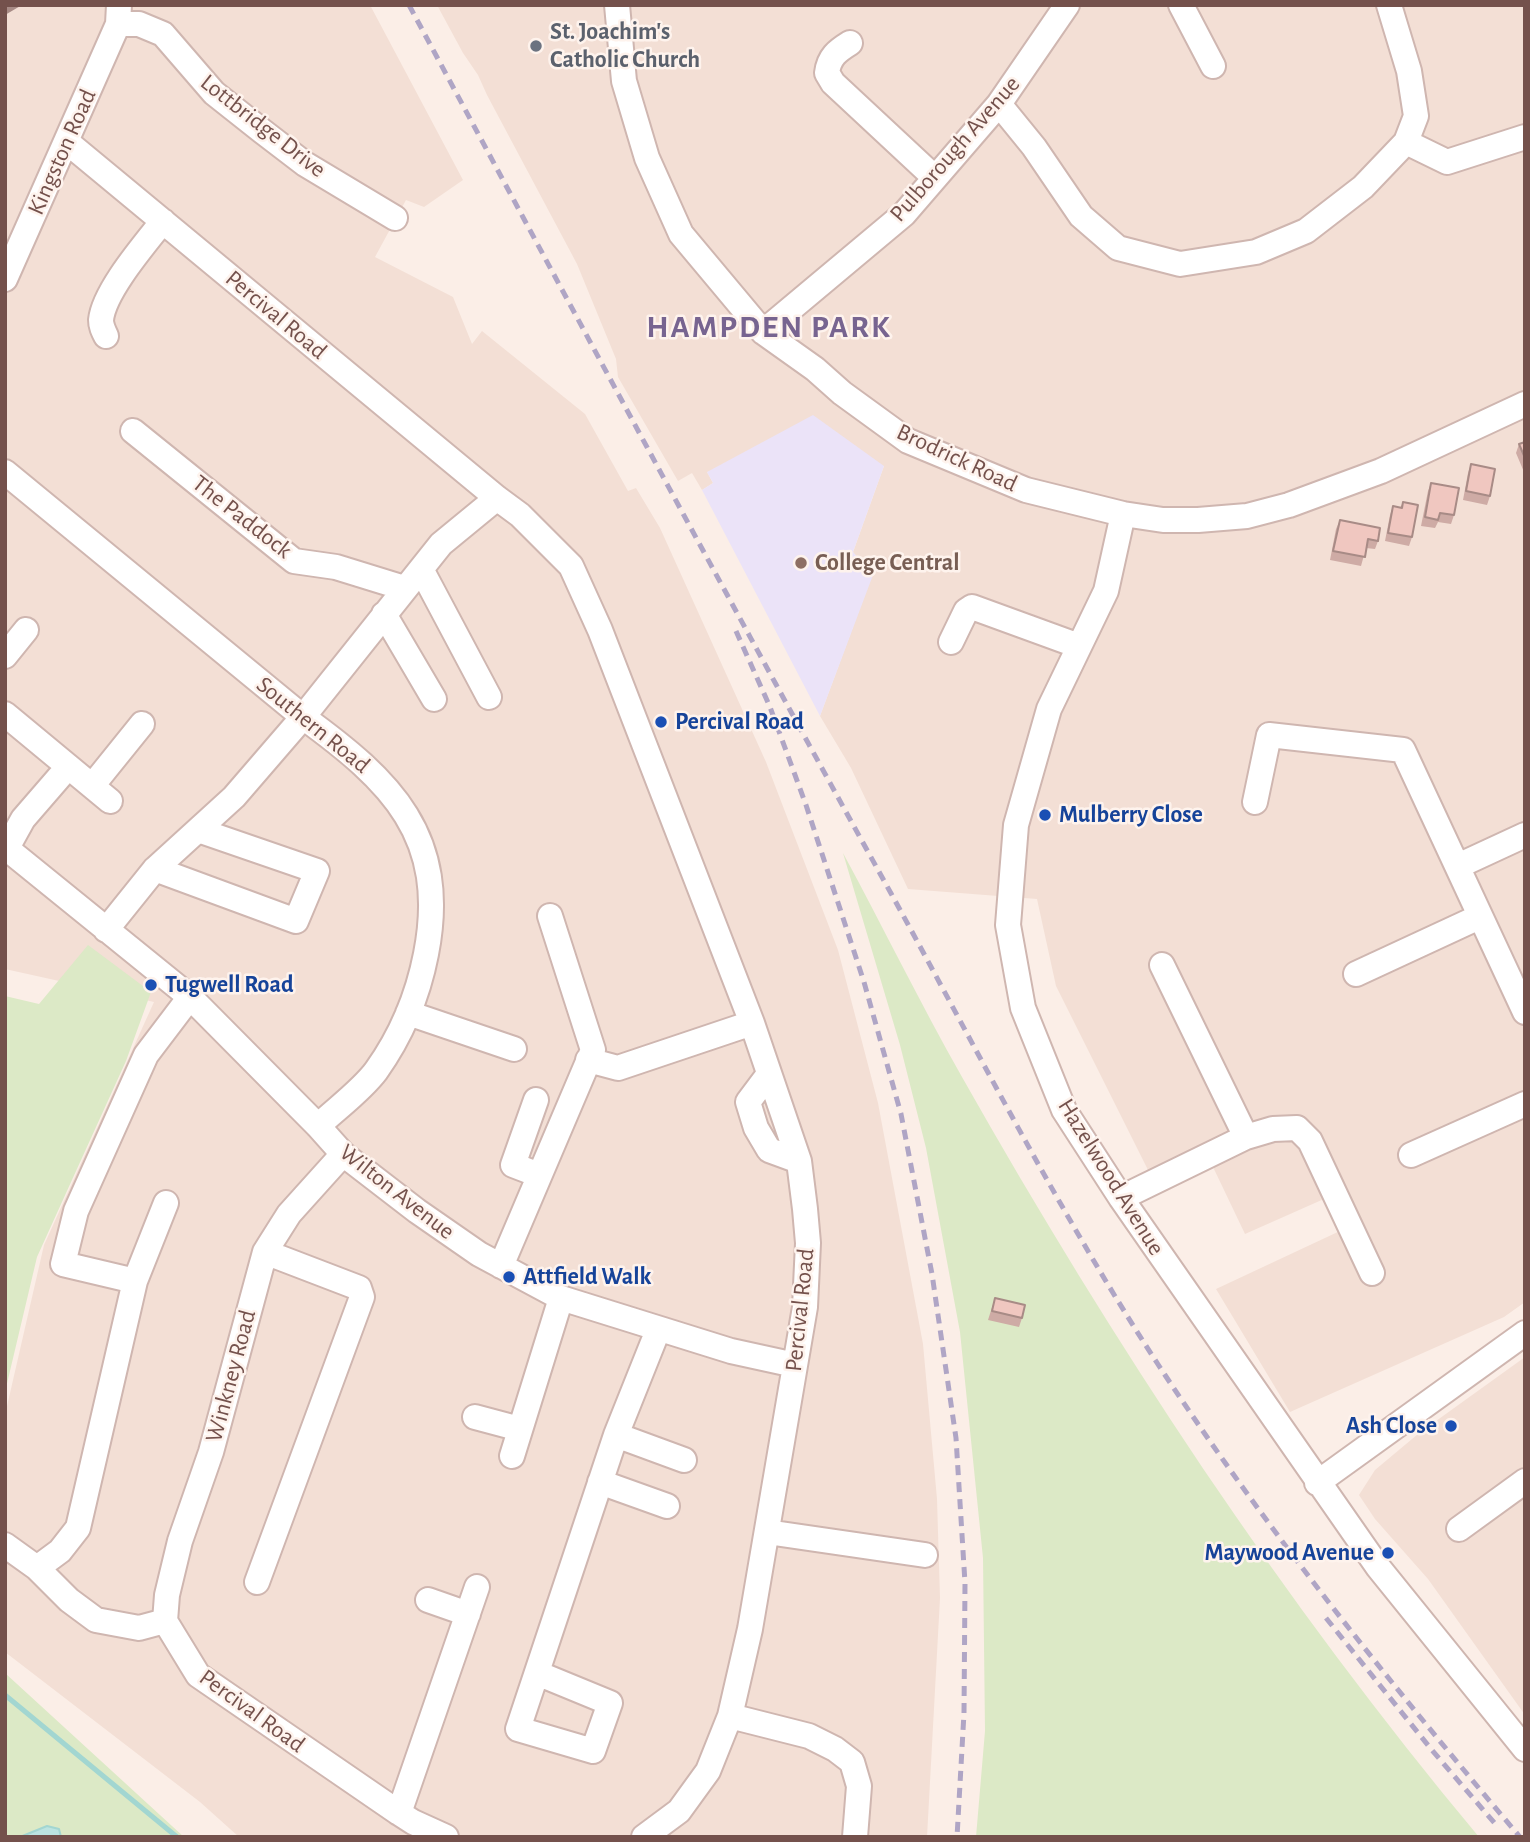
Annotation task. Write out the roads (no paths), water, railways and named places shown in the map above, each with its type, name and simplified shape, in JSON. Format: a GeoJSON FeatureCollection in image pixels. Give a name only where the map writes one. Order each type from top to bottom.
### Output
{"type":"FeatureCollection","features":[{"type":"Feature","properties":{"kind":"street","name":"Brodrick Road"},"geometry":{"type":"LineString","coordinates":[[617,5],[624,80],[647,158],[681,234],[763,332],[816,369],[842,393],[908,441],[1026,490],[1124,514],[1163,520],[1198,520],[1247,516],[1289,505],[1381,471],[1525,404]]}},
{"type":"Feature","properties":{"kind":"street","name":"Pulborough Avenue"},"geometry":{"type":"LineString","coordinates":[[763,332],[904,214],[999,104],[1067,5]]}},
{"type":"Feature","properties":{"kind":"street"},"geometry":{"type":"LineString","coordinates":[[1181,5],[1213,66]]}},
{"type":"Feature","properties":{"kind":"street"},"geometry":{"type":"LineString","coordinates":[[999,104],[1034,147],[1081,216],[1118,248],[1180,264],[1256,252],[1307,231],[1363,187],[1406,142],[1416,116],[1394,7]]}},
{"type":"Feature","properties":{"kind":"street","name":"Kingston Road"},"geometry":{"type":"LineString","coordinates":[[5,278],[67,142],[118,15]]}},
{"type":"Feature","properties":{"kind":"street","name":"Lottbridge Drive"},"geometry":{"type":"LineString","coordinates":[[118,15],[163,34],[214,93],[252,124],[304,164],[395,218]]}},
{"type":"Feature","properties":{"kind":"street"},"geometry":{"type":"LineString","coordinates":[[850,43],[828,62],[827,73],[833,83],[935,178]]}},
{"type":"Feature","properties":{"kind":"street"},"geometry":{"type":"LineString","coordinates":[[1406,142],[1447,162],[1525,137]]}},
{"type":"Feature","properties":{"kind":"street","name":"Percival Road"},"geometry":{"type":"LineString","coordinates":[[67,142],[496,498],[520,514],[571,566],[600,630],[752,1023],[799,1161],[808,1243],[805,1307],[750,1629],[730,1716],[708,1771],[679,1811],[644,1837]]}},
{"type":"Feature","properties":{"kind":"street"},"geometry":{"type":"LineString","coordinates":[[106,336],[100,324],[103,312],[119,280],[163,221]]}},
{"type":"Feature","properties":{"kind":"street","name":"The Paddock"},"geometry":{"type":"LineString","coordinates":[[133,431],[294,561],[336,567],[404,589]]}},
{"type":"Feature","properties":{"kind":"street","name":"Southern Road"},"geometry":{"type":"LineString","coordinates":[[5,472],[303,717],[351,752],[381,780],[419,837],[432,886],[423,971],[394,1044],[374,1073],[318,1126]]}},
{"type":"Feature","properties":{"kind":"street"},"geometry":{"type":"LineString","coordinates":[[106,930],[155,869],[234,797],[303,717],[441,544],[496,498]]}},
{"type":"Feature","properties":{"kind":"street","name":"Hazelwood Avenue"},"geometry":{"type":"LineString","coordinates":[[1124,514],[1106,591],[1049,709],[1017,820],[1008,925],[1023,1008],[1064,1110],[1121,1198],[1378,1567],[1525,1749]]}},
{"type":"Feature","properties":{"kind":"street"},"geometry":{"type":"LineString","coordinates":[[421,569],[489,697]]}},
{"type":"Feature","properties":{"kind":"street"},"geometry":{"type":"LineString","coordinates":[[951,642],[967,611],[972,607],[1079,646]]}},
{"type":"Feature","properties":{"kind":"street"},"geometry":{"type":"LineString","coordinates":[[384,614],[434,699]]}},
{"type":"Feature","properties":{"kind":"street"},"geometry":{"type":"LineString","coordinates":[[5,656],[26,630]]}},
{"type":"Feature","properties":{"kind":"street"},"geometry":{"type":"LineString","coordinates":[[5,714],[101,793],[142,724]]}},
{"type":"Feature","properties":{"kind":"street"},"geometry":{"type":"LineString","coordinates":[[1255,802],[1269,735],[1403,750],[1525,1012]]}},
{"type":"Feature","properties":{"kind":"street"},"geometry":{"type":"LineString","coordinates":[[6,848],[23,819],[68,767]]}},
{"type":"Feature","properties":{"kind":"street"},"geometry":{"type":"LineString","coordinates":[[155,869],[296,921],[317,871],[198,830]]}},
{"type":"Feature","properties":{"kind":"street"},"geometry":{"type":"LineString","coordinates":[[1458,866],[1525,835]]}},
{"type":"Feature","properties":{"kind":"street","name":"Wilton Avenue"},"geometry":{"type":"LineString","coordinates":[[6,848],[190,997],[343,1154],[479,1254],[561,1298],[731,1351],[795,1365]]}},
{"type":"Feature","properties":{"kind":"street"},"geometry":{"type":"LineString","coordinates":[[502,1266],[593,1050],[550,916]]}},
{"type":"Feature","properties":{"kind":"street"},"geometry":{"type":"LineString","coordinates":[[1356,974],[1479,917]]}},
{"type":"Feature","properties":{"kind":"street"},"geometry":{"type":"LineString","coordinates":[[1162,965],[1246,1137]]}},
{"type":"Feature","properties":{"kind":"street"},"geometry":{"type":"LineString","coordinates":[[135,1281],[63,1264],[76,1211],[146,1055],[190,997]]}},
{"type":"Feature","properties":{"kind":"street"},"geometry":{"type":"LineString","coordinates":[[408,1013],[513,1049]]}},
{"type":"Feature","properties":{"kind":"street"},"geometry":{"type":"LineString","coordinates":[[588,1060],[618,1068],[752,1023]]}},
{"type":"Feature","properties":{"kind":"street"},"geometry":{"type":"LineString","coordinates":[[536,1100],[513,1165],[540,1175]]}},
{"type":"Feature","properties":{"kind":"street"},"geometry":{"type":"LineString","coordinates":[[1411,1155],[1525,1104]]}},
{"type":"Feature","properties":{"kind":"street"},"geometry":{"type":"LineString","coordinates":[[1121,1198],[1246,1137],[1273,1129],[1297,1128],[1310,1141],[1372,1273]]}},
{"type":"Feature","properties":{"kind":"street","name":"Winkney Road"},"geometry":{"type":"LineString","coordinates":[[164,1621],[167,1595],[180,1541],[211,1452],[265,1252],[289,1214],[343,1154]]}},
{"type":"Feature","properties":{"kind":"street"},"geometry":{"type":"LineString","coordinates":[[37,1568],[60,1551],[78,1528],[135,1281],[166,1203]]}},
{"type":"Feature","properties":{"kind":"street"},"geometry":{"type":"LineString","coordinates":[[257,1582],[362,1297],[359,1288],[265,1252]]}},
{"type":"Feature","properties":{"kind":"street"},"geometry":{"type":"LineString","coordinates":[[512,1456],[561,1298]]}},
{"type":"Feature","properties":{"kind":"street"},"geometry":{"type":"LineString","coordinates":[[537,1673],[616,1435],[658,1330]]}},
{"type":"Feature","properties":{"kind":"street"},"geometry":{"type":"LineString","coordinates":[[1317,1483],[1524,1335]]}},
{"type":"Feature","properties":{"kind":"street"},"geometry":{"type":"LineString","coordinates":[[475,1417],[520,1429]]}},
{"type":"Feature","properties":{"kind":"street"},"geometry":{"type":"LineString","coordinates":[[616,1435],[684,1460]]}},
{"type":"Feature","properties":{"kind":"street"},"geometry":{"type":"LineString","coordinates":[[1458,1529],[1525,1481]]}},
{"type":"Feature","properties":{"kind":"street"},"geometry":{"type":"LineString","coordinates":[[600,1482],[667,1507]]}},
{"type":"Feature","properties":{"kind":"street"},"geometry":{"type":"LineString","coordinates":[[767,1532],[925,1555]]}},
{"type":"Feature","properties":{"kind":"street"},"geometry":{"type":"LineString","coordinates":[[5,1545],[37,1568],[69,1600],[96,1620],[139,1628],[164,1621]]}},
{"type":"Feature","properties":{"kind":"street"},"geometry":{"type":"LineString","coordinates":[[399,1813],[477,1587]]}},
{"type":"Feature","properties":{"kind":"street"},"geometry":{"type":"LineString","coordinates":[[428,1600],[468,1614]]}},
{"type":"Feature","properties":{"kind":"street","name":"Percival Road"},"geometry":{"type":"LineString","coordinates":[[164,1621],[198,1675],[399,1813],[446,1837]]}},
{"type":"Feature","properties":{"kind":"street"},"geometry":{"type":"LineString","coordinates":[[730,1716],[809,1736],[835,1749],[852,1762],[859,1786],[855,1837]]}},
{"type":"Feature","properties":{"kind":"water"},"geometry":{"type":"Polygon","coordinates":[[[47,1826],[59,1829],[61,1837],[20,1837],[47,1826]]]}},
{"type":"Feature","properties":{"kind":"waterway"},"geometry":{"type":"LineString","coordinates":[[5,1695],[177,1837]]}},
{"type":"Feature","properties":{"kind":"railway"},"geometry":{"type":"LineString","coordinates":[[409,5],[710,563],[1024,1139],[1092,1258],[1165,1375],[1248,1495],[1335,1611],[1520,1837]]}},
{"type":"Feature","properties":{"kind":"railway"},"geometry":{"type":"LineString","coordinates":[[736,631],[770,707],[806,805],[864,982],[901,1114],[932,1274],[956,1438],[965,1583],[964,1713],[957,1837]]}},
{"type":"Feature","properties":{"kind":"railway"},"geometry":{"type":"LineString","coordinates":[[1326,1618],[1497,1826]]}},
{"type":"Feature","properties":{"kind":"place","name":"St. Joachim's Catholic Church"},"geometry":{"type":"Point","coordinates":[536,46]}},
{"type":"Feature","properties":{"kind":"place","name":"College Central"},"geometry":{"type":"Point","coordinates":[801,563]}},
{"type":"Feature","properties":{"kind":"place","name":"Percival Road"},"geometry":{"type":"Point","coordinates":[661,722]}},
{"type":"Feature","properties":{"kind":"place","name":"Mulberry Close"},"geometry":{"type":"Point","coordinates":[1045,815]}},
{"type":"Feature","properties":{"kind":"place","name":"Tugwell Road"},"geometry":{"type":"Point","coordinates":[151,985]}},
{"type":"Feature","properties":{"kind":"place","name":"Attfield Walk"},"geometry":{"type":"Point","coordinates":[509,1277]}},
{"type":"Feature","properties":{"kind":"place","name":"Ash Close"},"geometry":{"type":"Point","coordinates":[1451,1426]}},
{"type":"Feature","properties":{"kind":"place","name":"Maywood Avenue"},"geometry":{"type":"Point","coordinates":[1388,1553]}},
{"type":"Feature","properties":{"kind":"district","name":"HAMPDEN PARK"},"geometry":{"type":"Point","coordinates":[769,327]}}]}
